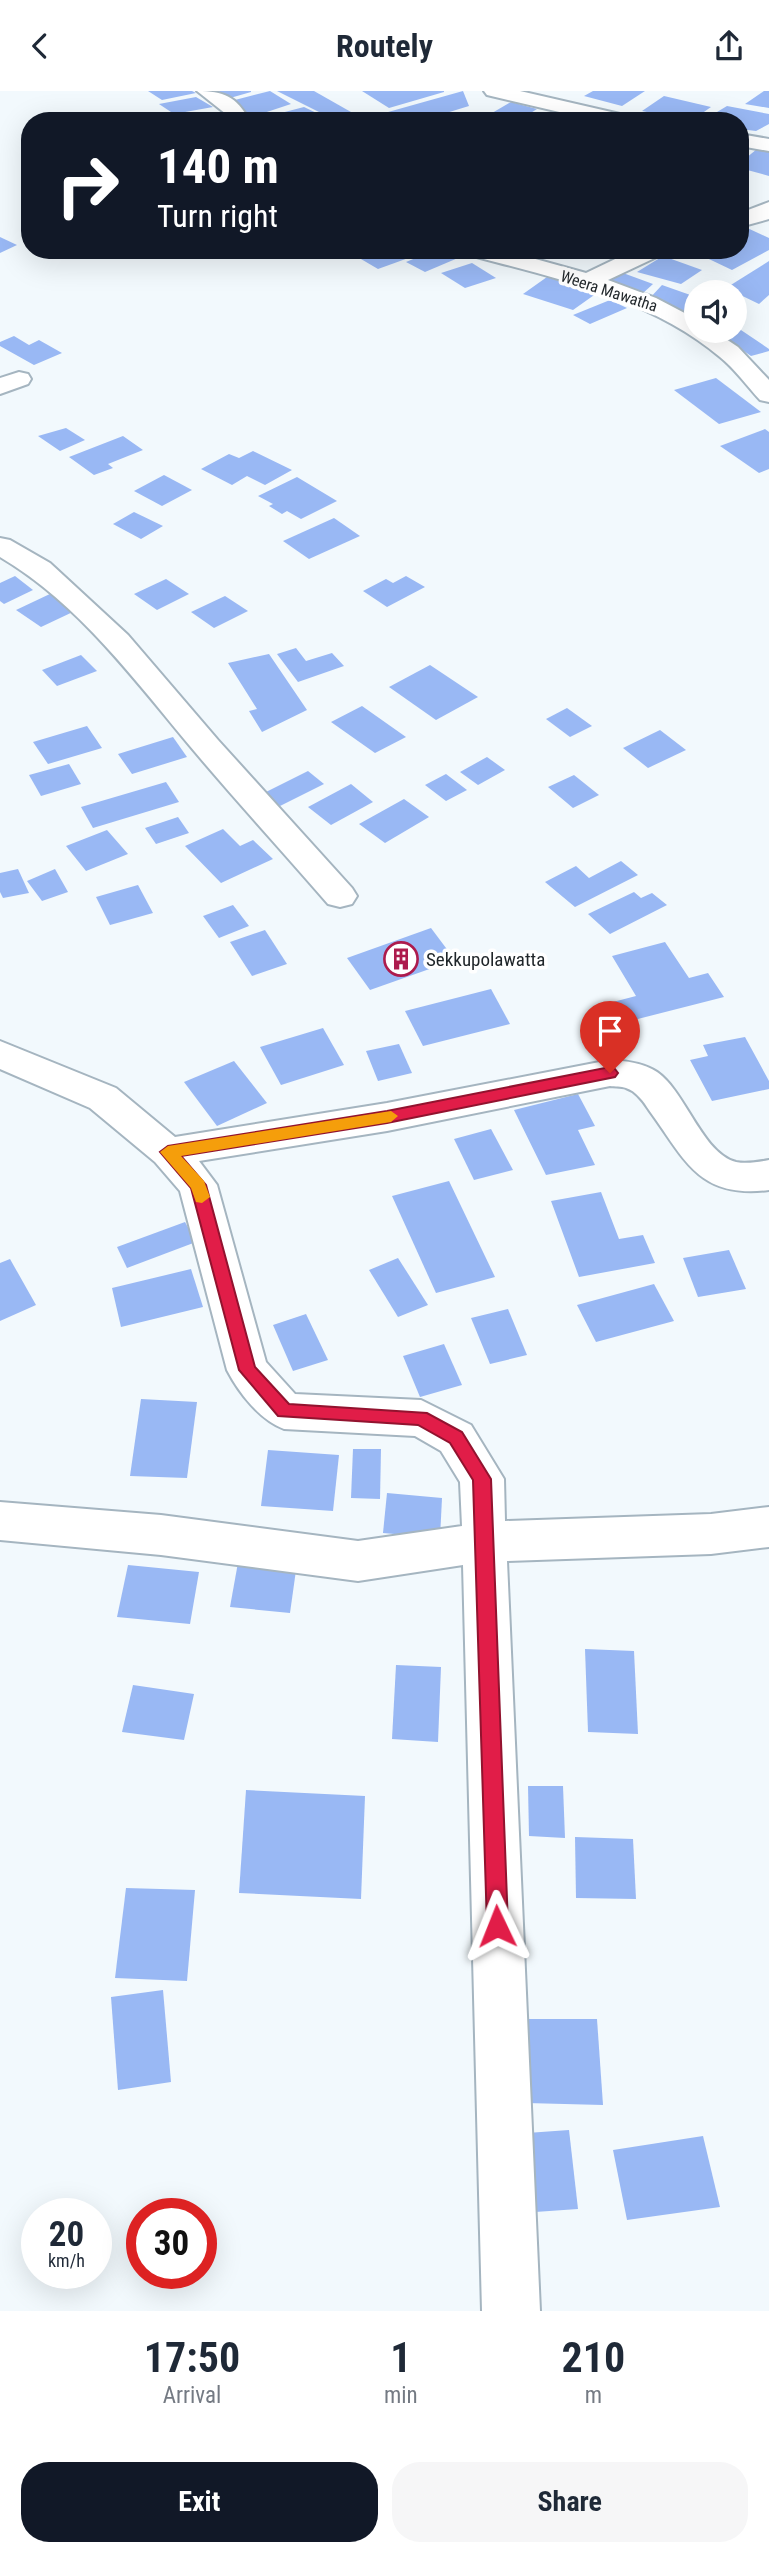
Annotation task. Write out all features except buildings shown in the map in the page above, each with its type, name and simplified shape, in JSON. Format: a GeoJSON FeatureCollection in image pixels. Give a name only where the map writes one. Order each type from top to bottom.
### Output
{"type":"FeatureCollection","features":[{"type":"Feature","properties":{"kind":"street"},"geometry":{"type":"LineString","coordinates":[[207,91],[235,112]]}},
{"type":"Feature","properties":{"kind":"street"},"geometry":{"type":"LineString","coordinates":[[494,91],[586,112]]}},
{"type":"Feature","properties":{"kind":"street"},"geometry":{"type":"LineString","coordinates":[[749,142],[769,145]]}},
{"type":"Feature","properties":{"kind":"street"},"geometry":{"type":"LineString","coordinates":[[749,218],[761,215],[769,208],[769,196]]}},
{"type":"Feature","properties":{"kind":"street","name":"Weera Mawatha"},"geometry":{"type":"LineString","coordinates":[[507,259],[672,312],[684,321]]}},
{"type":"Feature","properties":{"kind":"street"},"geometry":{"type":"LineString","coordinates":[[585,282],[634,259]]}},
{"type":"Feature","properties":{"kind":"street","name":"Weera Mawatha"},"geometry":{"type":"LineString","coordinates":[[716,343],[760,373],[769,395]]}},
{"type":"Feature","properties":{"kind":"street"},"geometry":{"type":"LineString","coordinates":[[0,546],[40,569],[118,641],[206,747],[340,896]]}},
{"type":"Feature","properties":{"kind":"street"},"geometry":{"type":"LineString","coordinates":[[0,1054],[103,1098],[168,1152],[198,1185],[248,1370],[284,1411],[421,1418],[456,1438],[482,1479],[511,2311]]}},
{"type":"Feature","properties":{"kind":"street"},"geometry":{"type":"LineString","coordinates":[[168,1152],[387,1117],[610,1073],[639,1077],[654,1088],[700,1158],[725,1175],[750,1179],[769,1175]]}},
{"type":"Feature","properties":{"kind":"street"},"geometry":{"type":"LineString","coordinates":[[0,1521],[162,1535],[358,1561],[484,1542],[711,1534],[769,1527]]}},
{"type":"Feature","properties":{"kind":"slow traffic"},"geometry":{"type":"LineString","coordinates":[[202,1197],[198,1185],[168,1152],[391,1116]]}},
{"type":"Feature","properties":{"kind":"place","name":"Sekkupolawatta"},"geometry":{"type":"Point","coordinates":[401,959]}},
{"type":"Feature","properties":{"kind":"route"},"geometry":{"type":"LineString","coordinates":[[497,1926],[482,1479],[456,1438],[421,1418],[284,1411],[248,1370],[198,1185],[168,1152],[387,1117],[610,1073]]}}]}
